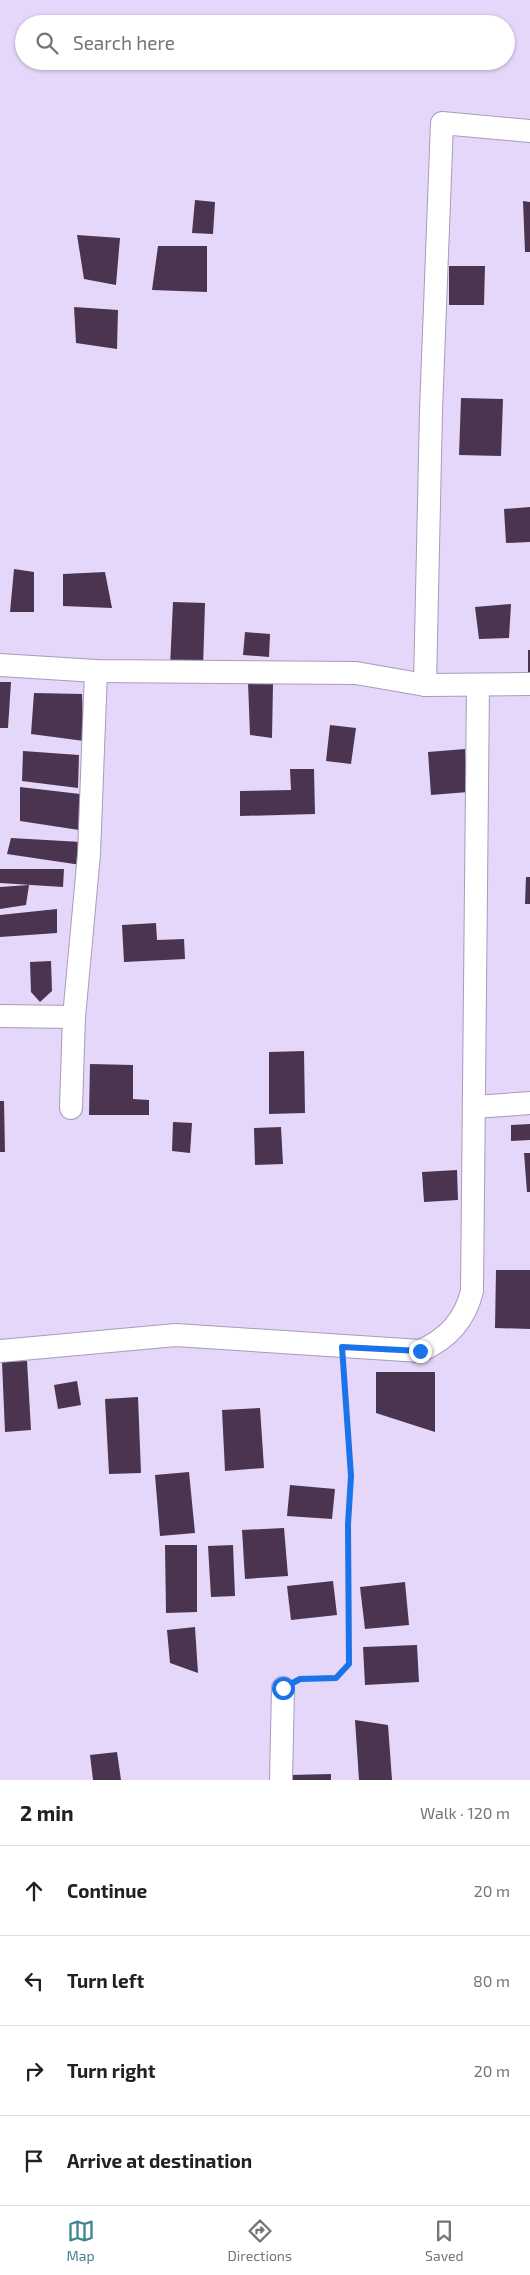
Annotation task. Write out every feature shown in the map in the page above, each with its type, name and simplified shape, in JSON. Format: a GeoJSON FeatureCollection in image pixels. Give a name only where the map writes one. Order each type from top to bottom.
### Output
{"type":"FeatureCollection","features":[{"type":"Feature","properties":{"kind":"street"},"geometry":{"type":"LineString","coordinates":[[425,685],[431,411],[442,123],[530,131]]}},
{"type":"Feature","properties":{"kind":"street"},"geometry":{"type":"LineString","coordinates":[[0,665],[96,671],[356,673],[425,685],[530,684]]}},
{"type":"Feature","properties":{"kind":"street"},"geometry":{"type":"LineString","coordinates":[[71,1108],[74,1017],[89,854],[96,671]]}},
{"type":"Feature","properties":{"kind":"street"},"geometry":{"type":"LineString","coordinates":[[0,1351],[176,1335],[420,1351],[434,1345],[452,1332],[468,1307],[472,1290],[478,685]]}},
{"type":"Feature","properties":{"kind":"street"},"geometry":{"type":"LineString","coordinates":[[0,1016],[74,1017]]}},
{"type":"Feature","properties":{"kind":"street"},"geometry":{"type":"LineString","coordinates":[[475,1106],[530,1102]]}},
{"type":"Feature","properties":{"kind":"street"},"geometry":{"type":"LineString","coordinates":[[281,1780],[283,1688]]}},
{"type":"Feature","properties":{"kind":"path"},"geometry":{"type":"LineString","coordinates":[[283,1688],[300,1679],[336,1678],[349,1664],[348,1524],[351,1476],[342,1347]]}},
{"type":"Feature","properties":{"kind":"building"},"geometry":{"type":"Polygon","coordinates":[[[195,200],[215,202],[213,234],[192,233],[195,200]]]}},
{"type":"Feature","properties":{"kind":"building"},"geometry":{"type":"Polygon","coordinates":[[[523,201],[530,202],[530,252],[525,252],[523,201]]]}},
{"type":"Feature","properties":{"kind":"building"},"geometry":{"type":"Polygon","coordinates":[[[77,235],[120,238],[116,285],[84,279],[77,235]]]}},
{"type":"Feature","properties":{"kind":"building"},"geometry":{"type":"Polygon","coordinates":[[[158,246],[207,246],[207,292],[152,290],[158,246]]]}},
{"type":"Feature","properties":{"kind":"building"},"geometry":{"type":"Polygon","coordinates":[[[449,266],[485,266],[484,305],[449,305],[449,266]]]}},
{"type":"Feature","properties":{"kind":"building"},"geometry":{"type":"Polygon","coordinates":[[[74,307],[118,310],[117,349],[76,343],[74,307]]]}},
{"type":"Feature","properties":{"kind":"building"},"geometry":{"type":"Polygon","coordinates":[[[461,398],[503,399],[501,456],[459,455],[461,398]]]}},
{"type":"Feature","properties":{"kind":"building"},"geometry":{"type":"Polygon","coordinates":[[[530,507],[530,542],[506,543],[504,509],[530,507]]]}},
{"type":"Feature","properties":{"kind":"building"},"geometry":{"type":"Polygon","coordinates":[[[14,569],[34,572],[34,612],[10,612],[14,569]]]}},
{"type":"Feature","properties":{"kind":"building"},"geometry":{"type":"Polygon","coordinates":[[[105,572],[112,608],[63,606],[63,574],[105,572]]]}},
{"type":"Feature","properties":{"kind":"building"},"geometry":{"type":"Polygon","coordinates":[[[173,602],[205,603],[203,668],[170,667],[173,602]]]}},
{"type":"Feature","properties":{"kind":"building"},"geometry":{"type":"Polygon","coordinates":[[[511,604],[509,638],[479,639],[475,607],[511,604]]]}},
{"type":"Feature","properties":{"kind":"building"},"geometry":{"type":"Polygon","coordinates":[[[245,632],[270,634],[269,657],[243,655],[245,632]]]}},
{"type":"Feature","properties":{"kind":"building"},"geometry":{"type":"Polygon","coordinates":[[[528,650],[530,650],[530,675],[528,675],[528,650]]]}},
{"type":"Feature","properties":{"kind":"building"},"geometry":{"type":"Polygon","coordinates":[[[0,682],[11,682],[8,728],[0,728],[0,682]]]}},
{"type":"Feature","properties":{"kind":"building"},"geometry":{"type":"Polygon","coordinates":[[[248,682],[273,684],[272,738],[250,735],[248,682]]]}},
{"type":"Feature","properties":{"kind":"building"},"geometry":{"type":"Polygon","coordinates":[[[34,693],[82,694],[84,741],[31,734],[34,693]]]}},
{"type":"Feature","properties":{"kind":"building"},"geometry":{"type":"Polygon","coordinates":[[[330,725],[356,728],[351,764],[326,761],[330,725]]]}},
{"type":"Feature","properties":{"kind":"building"},"geometry":{"type":"Polygon","coordinates":[[[465,749],[468,792],[431,795],[428,752],[465,749]]]}},
{"type":"Feature","properties":{"kind":"building"},"geometry":{"type":"Polygon","coordinates":[[[23,751],[79,755],[78,788],[22,781],[23,751]]]}},
{"type":"Feature","properties":{"kind":"building"},"geometry":{"type":"Polygon","coordinates":[[[290,769],[314,769],[315,814],[240,816],[240,791],[291,790],[290,769]]]}},
{"type":"Feature","properties":{"kind":"building"},"geometry":{"type":"Polygon","coordinates":[[[20,787],[80,794],[79,830],[20,821],[20,787]]]}},
{"type":"Feature","properties":{"kind":"building"},"geometry":{"type":"Polygon","coordinates":[[[11,838],[81,842],[81,865],[7,854],[11,838]]]}},
{"type":"Feature","properties":{"kind":"building"},"geometry":{"type":"Polygon","coordinates":[[[0,869],[64,869],[63,887],[0,883],[0,869]]]}},
{"type":"Feature","properties":{"kind":"building"},"geometry":{"type":"Polygon","coordinates":[[[526,877],[530,877],[530,904],[525,904],[526,877]]]}},
{"type":"Feature","properties":{"kind":"building"},"geometry":{"type":"Polygon","coordinates":[[[29,885],[26,905],[0,909],[0,887],[29,885]]]}},
{"type":"Feature","properties":{"kind":"building"},"geometry":{"type":"Polygon","coordinates":[[[57,909],[57,933],[0,937],[0,915],[57,909]]]}},
{"type":"Feature","properties":{"kind":"building"},"geometry":{"type":"Polygon","coordinates":[[[156,923],[157,940],[184,939],[185,959],[124,962],[122,925],[156,923]]]}},
{"type":"Feature","properties":{"kind":"building"},"geometry":{"type":"Polygon","coordinates":[[[51,961],[52,991],[40,1002],[31,992],[30,962],[51,961]]]}},
{"type":"Feature","properties":{"kind":"building"},"geometry":{"type":"Polygon","coordinates":[[[304,1051],[305,1113],[269,1114],[269,1052],[304,1051]]]}},
{"type":"Feature","properties":{"kind":"building"},"geometry":{"type":"Polygon","coordinates":[[[90,1064],[133,1065],[133,1099],[149,1100],[149,1115],[89,1115],[90,1064]]]}},
{"type":"Feature","properties":{"kind":"building"},"geometry":{"type":"Polygon","coordinates":[[[0,1101],[4,1101],[5,1152],[0,1152],[0,1101]]]}},
{"type":"Feature","properties":{"kind":"building"},"geometry":{"type":"Polygon","coordinates":[[[173,1122],[192,1123],[190,1153],[172,1151],[173,1122]]]}},
{"type":"Feature","properties":{"kind":"building"},"geometry":{"type":"Polygon","coordinates":[[[530,1124],[530,1140],[511,1141],[511,1125],[530,1124]]]}},
{"type":"Feature","properties":{"kind":"building"},"geometry":{"type":"Polygon","coordinates":[[[281,1127],[283,1164],[255,1165],[254,1128],[281,1127]]]}},
{"type":"Feature","properties":{"kind":"building"},"geometry":{"type":"Polygon","coordinates":[[[524,1153],[530,1153],[530,1192],[527,1192],[524,1153]]]}},
{"type":"Feature","properties":{"kind":"building"},"geometry":{"type":"Polygon","coordinates":[[[457,1170],[458,1200],[424,1202],[422,1172],[457,1170]]]}},
{"type":"Feature","properties":{"kind":"building"},"geometry":{"type":"Polygon","coordinates":[[[496,1270],[530,1270],[530,1329],[495,1328],[496,1270]]]}},
{"type":"Feature","properties":{"kind":"building"},"geometry":{"type":"Polygon","coordinates":[[[27,1361],[31,1430],[5,1432],[2,1362],[27,1361]]]}},
{"type":"Feature","properties":{"kind":"building"},"geometry":{"type":"Polygon","coordinates":[[[376,1372],[435,1372],[435,1432],[376,1413],[376,1372]]]}},
{"type":"Feature","properties":{"kind":"building"},"geometry":{"type":"Polygon","coordinates":[[[77,1381],[81,1405],[58,1409],[54,1385],[77,1381]]]}},
{"type":"Feature","properties":{"kind":"building"},"geometry":{"type":"Polygon","coordinates":[[[138,1397],[141,1473],[109,1474],[105,1399],[138,1397]]]}},
{"type":"Feature","properties":{"kind":"building"},"geometry":{"type":"Polygon","coordinates":[[[260,1408],[264,1468],[225,1471],[222,1410],[260,1408]]]}},
{"type":"Feature","properties":{"kind":"building"},"geometry":{"type":"Polygon","coordinates":[[[189,1472],[195,1533],[160,1536],[155,1475],[189,1472]]]}},
{"type":"Feature","properties":{"kind":"building"},"geometry":{"type":"Polygon","coordinates":[[[290,1485],[335,1489],[332,1519],[287,1516],[290,1485]]]}},
{"type":"Feature","properties":{"kind":"building"},"geometry":{"type":"Polygon","coordinates":[[[284,1528],[288,1576],[245,1579],[242,1530],[284,1528]]]}},
{"type":"Feature","properties":{"kind":"building"},"geometry":{"type":"Polygon","coordinates":[[[165,1545],[197,1545],[197,1612],[166,1613],[165,1545]]]}},
{"type":"Feature","properties":{"kind":"building"},"geometry":{"type":"Polygon","coordinates":[[[233,1545],[235,1596],[211,1597],[208,1546],[233,1545]]]}},
{"type":"Feature","properties":{"kind":"building"},"geometry":{"type":"Polygon","coordinates":[[[333,1581],[337,1615],[291,1620],[287,1586],[333,1581]]]}},
{"type":"Feature","properties":{"kind":"building"},"geometry":{"type":"Polygon","coordinates":[[[405,1582],[409,1625],[365,1629],[360,1587],[405,1582]]]}},
{"type":"Feature","properties":{"kind":"building"},"geometry":{"type":"Polygon","coordinates":[[[195,1627],[198,1673],[170,1663],[167,1630],[195,1627]]]}},
{"type":"Feature","properties":{"kind":"building"},"geometry":{"type":"Polygon","coordinates":[[[417,1645],[419,1682],[365,1685],[363,1647],[417,1645]]]}},
{"type":"Feature","properties":{"kind":"building"},"geometry":{"type":"Polygon","coordinates":[[[355,1720],[388,1725],[392,1780],[359,1780],[355,1720]]]}},
{"type":"Feature","properties":{"kind":"building"},"geometry":{"type":"Polygon","coordinates":[[[117,1752],[121,1780],[93,1780],[90,1755],[117,1752]]]}},
{"type":"Feature","properties":{"kind":"building"},"geometry":{"type":"Polygon","coordinates":[[[331,1774],[331,1780],[290,1780],[290,1775],[331,1774]]]}},
{"type":"Feature","properties":{"kind":"route"},"geometry":{"type":"LineString","coordinates":[[283,1688],[300,1679],[336,1678],[349,1664],[348,1524],[351,1476],[342,1347],[420,1351]]}}]}
